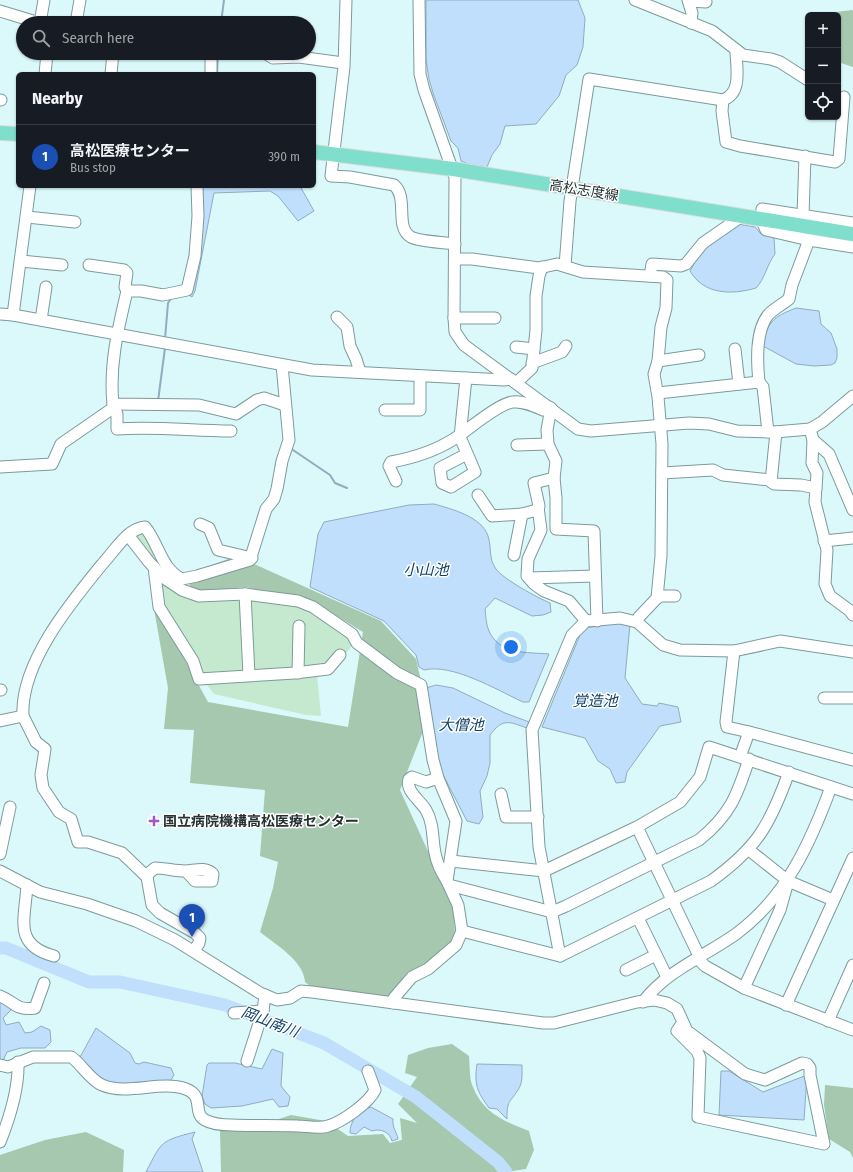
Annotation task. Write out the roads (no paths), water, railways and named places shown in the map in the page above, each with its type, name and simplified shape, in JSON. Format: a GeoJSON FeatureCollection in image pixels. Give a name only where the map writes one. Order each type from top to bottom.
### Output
{"type":"FeatureCollection","features":[{"type":"Feature","properties":{"kind":"main road"},"geometry":{"type":"LineString","coordinates":[[0,133],[16,134]]}},
{"type":"Feature","properties":{"kind":"main road","name":"高松志度線"},"geometry":{"type":"LineString","coordinates":[[316,152],[453,169],[853,234]]}},
{"type":"Feature","properties":{"kind":"street"},"geometry":{"type":"LineString","coordinates":[[41,16],[44,0]]}},
{"type":"Feature","properties":{"kind":"street"},"geometry":{"type":"LineString","coordinates":[[77,16],[80,0]]}},
{"type":"Feature","properties":{"kind":"street"},"geometry":{"type":"LineString","coordinates":[[346,0],[344,63],[331,176],[389,183],[398,188],[406,233],[412,238],[455,244]]}},
{"type":"Feature","properties":{"kind":"street"},"geometry":{"type":"LineString","coordinates":[[419,0],[420,74],[424,90],[455,177],[454,318],[455,332],[464,345],[578,429],[591,431],[661,424],[709,424],[737,431],[772,432],[810,428],[822,422],[853,396]]}},
{"type":"Feature","properties":{"kind":"street"},"geometry":{"type":"LineString","coordinates":[[635,0],[712,31],[744,55],[771,59],[780,62],[805,78]]}},
{"type":"Feature","properties":{"kind":"street"},"geometry":{"type":"LineString","coordinates":[[691,23],[692,13],[688,0],[706,2]]}},
{"type":"Feature","properties":{"kind":"street"},"geometry":{"type":"LineString","coordinates":[[0,11],[18,16]]}},
{"type":"Feature","properties":{"kind":"street"},"geometry":{"type":"LineString","coordinates":[[564,266],[572,188],[589,79],[723,100],[730,96],[736,88],[736,50]]}},
{"type":"Feature","properties":{"kind":"street"},"geometry":{"type":"LineString","coordinates":[[316,59],[344,63]]}},
{"type":"Feature","properties":{"kind":"street"},"geometry":{"type":"LineString","coordinates":[[45,72],[46,60]]}},
{"type":"Feature","properties":{"kind":"street"},"geometry":{"type":"LineString","coordinates":[[110,72],[112,60]]}},
{"type":"Feature","properties":{"kind":"street"},"geometry":{"type":"LineString","coordinates":[[211,60],[211,72]]}},
{"type":"Feature","properties":{"kind":"street"},"geometry":{"type":"LineString","coordinates":[[723,100],[722,111],[726,142],[740,146],[835,162],[839,159],[845,97]]}},
{"type":"Feature","properties":{"kind":"street"},"geometry":{"type":"LineString","coordinates":[[803,214],[805,156]]}},
{"type":"Feature","properties":{"kind":"street"},"geometry":{"type":"LineString","coordinates":[[13,315],[30,188]]}},
{"type":"Feature","properties":{"kind":"street"},"geometry":{"type":"LineString","coordinates":[[127,291],[141,291],[162,295],[187,290],[195,256],[198,216],[197,188]]}},
{"type":"Feature","properties":{"kind":"street"},"geometry":{"type":"LineString","coordinates":[[853,223],[803,214],[762,209],[761,219],[766,230],[808,240],[853,246]]}},
{"type":"Feature","properties":{"kind":"street"},"geometry":{"type":"LineString","coordinates":[[650,276],[652,264],[681,266],[686,264],[703,243],[742,216]]}},
{"type":"Feature","properties":{"kind":"street"},"geometry":{"type":"LineString","coordinates":[[27,217],[75,222]]}},
{"type":"Feature","properties":{"kind":"street"},"geometry":{"type":"LineString","coordinates":[[771,482],[776,454],[763,387],[759,382],[757,368],[762,326],[769,314],[789,299],[792,285],[808,240]]}},
{"type":"Feature","properties":{"kind":"street"},"geometry":{"type":"LineString","coordinates":[[455,259],[472,259],[542,267],[557,264],[583,272],[663,277],[667,280],[668,286],[666,308],[661,327],[658,361],[654,374],[658,393],[661,424],[662,473],[661,556],[657,598]]}},
{"type":"Feature","properties":{"kind":"street"},"geometry":{"type":"LineString","coordinates":[[21,261],[62,265]]}},
{"type":"Feature","properties":{"kind":"street"},"geometry":{"type":"LineString","coordinates":[[89,265],[124,270],[127,273],[125,287],[127,291],[116,334],[111,374],[113,406],[117,414],[117,429],[153,427],[206,431],[231,431]]}},
{"type":"Feature","properties":{"kind":"street"},"geometry":{"type":"LineString","coordinates":[[0,314],[41,320],[312,370],[514,381],[532,368],[536,296],[538,276],[542,267]]}},
{"type":"Feature","properties":{"kind":"street"},"geometry":{"type":"LineString","coordinates":[[41,320],[46,287]]}},
{"type":"Feature","properties":{"kind":"street"},"geometry":{"type":"LineString","coordinates":[[337,317],[347,327],[350,346],[360,372]]}},
{"type":"Feature","properties":{"kind":"street"},"geometry":{"type":"LineString","coordinates":[[454,318],[495,318]]}},
{"type":"Feature","properties":{"kind":"street"},"geometry":{"type":"LineString","coordinates":[[532,363],[562,352],[566,346]]}},
{"type":"Feature","properties":{"kind":"street"},"geometry":{"type":"LineString","coordinates":[[516,347],[534,349]]}},
{"type":"Feature","properties":{"kind":"street"},"geometry":{"type":"LineString","coordinates":[[735,349],[739,384]]}},
{"type":"Feature","properties":{"kind":"street"},"geometry":{"type":"LineString","coordinates":[[658,361],[699,355]]}},
{"type":"Feature","properties":{"kind":"street"},"geometry":{"type":"LineString","coordinates":[[194,951],[199,941],[195,933],[155,909],[152,905],[147,877],[122,853],[88,842],[78,842],[71,819],[59,812],[43,788],[41,775],[45,749],[36,742],[22,716],[22,706],[28,684],[38,658],[52,631],[66,609],[128,535],[138,528],[145,527],[156,543],[160,555],[169,570],[182,579],[197,576],[250,560],[252,558],[266,509],[274,500],[282,461],[289,440],[282,365]]}},
{"type":"Feature","properties":{"kind":"street"},"geometry":{"type":"LineString","coordinates":[[385,410],[398,414],[420,410],[420,376]]}},
{"type":"Feature","properties":{"kind":"street"},"geometry":{"type":"LineString","coordinates":[[466,378],[460,437],[467,454]]}},
{"type":"Feature","properties":{"kind":"street"},"geometry":{"type":"LineString","coordinates":[[658,393],[759,382]]}},
{"type":"Feature","properties":{"kind":"street"},"geometry":{"type":"LineString","coordinates":[[0,467],[52,464],[61,444],[66,438],[113,406],[199,406],[236,414],[257,400],[264,398],[285,405]]}},
{"type":"Feature","properties":{"kind":"street"},"geometry":{"type":"LineString","coordinates":[[396,481],[389,466],[391,462],[429,451],[460,434],[503,405],[512,402],[527,403],[543,410],[550,408]]}},
{"type":"Feature","properties":{"kind":"street"},"geometry":{"type":"LineString","coordinates":[[550,408],[547,430],[548,444],[556,461],[554,478],[556,498],[556,529],[594,531],[595,576],[591,621]]}},
{"type":"Feature","properties":{"kind":"street"},"geometry":{"type":"LineString","coordinates":[[810,428],[813,440],[812,463],[817,473],[815,502],[827,550],[825,584],[827,591],[838,603],[849,610],[853,615]]}},
{"type":"Feature","properties":{"kind":"street"},"geometry":{"type":"LineString","coordinates":[[813,440],[830,454],[853,510]]}},
{"type":"Feature","properties":{"kind":"street"},"geometry":{"type":"LineString","coordinates":[[517,445],[548,444]]}},
{"type":"Feature","properties":{"kind":"street"},"geometry":{"type":"LineString","coordinates":[[662,473],[713,470],[723,475],[771,482],[774,484],[800,485],[816,488]]}},
{"type":"Feature","properties":{"kind":"street"},"geometry":{"type":"LineString","coordinates":[[554,478],[534,483],[541,530],[528,559],[526,571],[534,584],[544,591],[569,601],[591,621]]}},
{"type":"Feature","properties":{"kind":"street"},"geometry":{"type":"LineString","coordinates":[[478,495],[492,516],[522,514],[537,510],[538,507]]}},
{"type":"Feature","properties":{"kind":"street"},"geometry":{"type":"LineString","coordinates":[[514,556],[522,514]]}},
{"type":"Feature","properties":{"kind":"street"},"geometry":{"type":"LineString","coordinates":[[200,524],[209,528],[218,550],[252,558]]}},
{"type":"Feature","properties":{"kind":"street"},"geometry":{"type":"LineString","coordinates":[[128,535],[164,578],[182,590],[199,596],[245,594],[298,601],[313,606],[352,634],[357,642],[396,673],[421,685],[433,760],[438,778],[456,821],[448,883]]}},
{"type":"Feature","properties":{"kind":"street"},"geometry":{"type":"LineString","coordinates":[[824,541],[853,538]]}},
{"type":"Feature","properties":{"kind":"street"},"geometry":{"type":"LineString","coordinates":[[154,567],[159,607],[193,661],[199,679],[298,673],[328,669],[340,655]]}},
{"type":"Feature","properties":{"kind":"street"},"geometry":{"type":"LineString","coordinates":[[529,578],[595,576]]}},
{"type":"Feature","properties":{"kind":"street"},"geometry":{"type":"LineString","coordinates":[[245,594],[249,675]]}},
{"type":"Feature","properties":{"kind":"street"},"geometry":{"type":"LineString","coordinates":[[637,622],[639,617],[657,598],[661,596],[675,596]]}},
{"type":"Feature","properties":{"kind":"street"},"geometry":{"type":"LineString","coordinates":[[560,956],[539,847],[532,730],[572,635],[591,621],[620,618],[637,622],[663,645],[680,650],[734,651],[780,641],[853,652]]}},
{"type":"Feature","properties":{"kind":"street"},"geometry":{"type":"LineString","coordinates":[[298,673],[299,626]]}},
{"type":"Feature","properties":{"kind":"street"},"geometry":{"type":"LineString","coordinates":[[734,651],[726,722],[727,727],[853,760]]}},
{"type":"Feature","properties":{"kind":"street"},"geometry":{"type":"LineString","coordinates":[[824,698],[853,698]]}},
{"type":"Feature","properties":{"kind":"street"},"geometry":{"type":"LineString","coordinates":[[0,720],[22,716]]}},
{"type":"Feature","properties":{"kind":"street"},"geometry":{"type":"LineString","coordinates":[[448,883],[552,912],[655,863],[699,840],[717,825],[730,806],[738,790],[748,732]]}},
{"type":"Feature","properties":{"kind":"street"},"geometry":{"type":"LineString","coordinates":[[450,861],[544,872],[638,827],[668,811],[680,802],[700,777],[709,747],[853,794]]}},
{"type":"Feature","properties":{"kind":"street"},"geometry":{"type":"LineString","coordinates":[[462,931],[560,956],[638,918],[710,881],[729,868],[749,850],[762,833],[776,809],[788,772]]}},
{"type":"Feature","properties":{"kind":"street"},"geometry":{"type":"LineString","coordinates":[[393,1003],[394,998],[412,977],[428,969],[456,944],[462,931],[458,905],[448,883],[438,867],[434,852],[434,835],[431,822],[426,810],[408,788],[409,779],[412,778],[426,782],[438,778]]}},
{"type":"Feature","properties":{"kind":"street"},"geometry":{"type":"LineString","coordinates":[[744,988],[780,910],[788,881],[816,829],[831,786]]}},
{"type":"Feature","properties":{"kind":"street"},"geometry":{"type":"LineString","coordinates":[[501,794],[506,817],[538,817]]}},
{"type":"Feature","properties":{"kind":"street"},"geometry":{"type":"LineString","coordinates":[[0,854],[10,808]]}},
{"type":"Feature","properties":{"kind":"street"},"geometry":{"type":"LineString","coordinates":[[638,827],[699,959],[705,966],[744,988],[853,1030]]}},
{"type":"Feature","properties":{"kind":"street"},"geometry":{"type":"LineString","coordinates":[[749,850],[788,881],[833,900]]}},
{"type":"Feature","properties":{"kind":"street"},"geometry":{"type":"LineString","coordinates":[[786,1005],[853,858]]}},
{"type":"Feature","properties":{"kind":"street"},"geometry":{"type":"LineString","coordinates":[[147,877],[155,868],[186,871]]}},
{"type":"Feature","properties":{"kind":"street"},"geometry":{"type":"LineString","coordinates":[[0,871],[40,892],[87,904],[136,921],[175,940],[265,995],[277,1000],[290,998],[300,991],[543,1023],[554,1023],[654,1000],[667,1003],[677,1009],[683,1022],[687,1031],[745,1074],[764,1080],[802,1063],[807,1064],[810,1068],[810,1075],[824,1144],[698,1117],[700,1058],[697,1051],[677,1031],[683,1022]]}},
{"type":"Feature","properties":{"kind":"street"},"geometry":{"type":"LineString","coordinates":[[643,1002],[653,989],[667,977],[699,959],[736,934],[754,918],[788,881]]}},
{"type":"Feature","properties":{"kind":"street"},"geometry":{"type":"LineString","coordinates":[[27,885],[24,928],[26,940],[40,952],[54,956]]}},
{"type":"Feature","properties":{"kind":"street"},"geometry":{"type":"LineString","coordinates":[[638,918],[667,977]]}},
{"type":"Feature","properties":{"kind":"street"},"geometry":{"type":"LineString","coordinates":[[175,940],[184,926]]}},
{"type":"Feature","properties":{"kind":"street"},"geometry":{"type":"LineString","coordinates":[[626,970],[656,955]]}},
{"type":"Feature","properties":{"kind":"street"},"geometry":{"type":"LineString","coordinates":[[828,1021],[853,965]]}},
{"type":"Feature","properties":{"kind":"street"},"geometry":{"type":"LineString","coordinates":[[0,996],[7,999],[18,1008],[26,1010],[35,1008],[44,983]]}},
{"type":"Feature","properties":{"kind":"street"},"geometry":{"type":"LineString","coordinates":[[247,1061],[263,1011],[265,995]]}},
{"type":"Feature","properties":{"kind":"street"},"geometry":{"type":"LineString","coordinates":[[234,1013],[263,1011]]}},
{"type":"Feature","properties":{"kind":"street"},"geometry":{"type":"LineString","coordinates":[[0,1065],[8,1067],[33,1057],[71,1057],[75,1059],[96,1082],[103,1085],[129,1088],[184,1088],[195,1094],[202,1118],[211,1123],[232,1125],[326,1127],[347,1118],[358,1107],[372,1097],[375,1090],[368,1071]]}},
{"type":"Feature","properties":{"kind":"street"},"geometry":{"type":"LineString","coordinates":[[0,1142],[15,1095],[19,1076],[18,1062]]}},
{"type":"Feature","properties":{"kind":"water"},"geometry":{"type":"Polygon","coordinates":[[[426,0],[578,0],[585,18],[583,47],[577,65],[566,75],[559,96],[536,124],[505,126],[500,144],[492,155],[487,167],[468,164],[461,161],[458,148],[451,141],[433,93],[426,60],[426,0]]]}},
{"type":"Feature","properties":{"kind":"water"},"geometry":{"type":"Polygon","coordinates":[[[199,188],[301,188],[314,211],[298,221],[278,196],[270,191],[214,193],[195,291],[192,297],[187,294],[199,188]]]}},
{"type":"Feature","properties":{"kind":"water"},"geometry":{"type":"Polygon","coordinates":[[[738,224],[755,227],[761,234],[774,237],[775,254],[762,280],[756,288],[738,292],[711,289],[696,279],[690,271],[704,250],[716,239],[738,224]]]}},
{"type":"Feature","properties":{"kind":"water"},"geometry":{"type":"Polygon","coordinates":[[[796,308],[819,311],[821,324],[831,333],[837,349],[837,358],[835,363],[831,365],[814,366],[796,364],[763,346],[767,331],[772,321],[782,314],[796,308]]]}},
{"type":"Feature","properties":{"kind":"water","name":"小山池"},"geometry":{"type":"Polygon","coordinates":[[[434,504],[466,515],[480,524],[485,529],[488,536],[491,557],[496,569],[513,583],[550,603],[551,612],[543,615],[532,616],[495,598],[485,609],[489,631],[494,639],[500,644],[515,651],[549,654],[529,702],[523,702],[474,679],[448,670],[424,670],[419,667],[416,655],[384,621],[310,587],[318,534],[324,522],[409,505],[434,504]]]}},
{"type":"Feature","properties":{"kind":"water","name":"覚造池"},"geometry":{"type":"Polygon","coordinates":[[[618,622],[630,624],[625,678],[642,704],[657,706],[659,703],[678,707],[681,722],[660,726],[627,772],[625,782],[616,783],[610,769],[598,761],[585,738],[542,727],[580,635],[586,628],[618,622]]]}},
{"type":"Feature","properties":{"kind":"water","name":"大僧池"},"geometry":{"type":"Polygon","coordinates":[[[436,685],[453,688],[505,713],[532,723],[530,729],[513,723],[504,723],[499,725],[490,735],[490,763],[487,776],[480,791],[483,817],[479,824],[467,821],[438,765],[426,688],[436,685]]]}},
{"type":"Feature","properties":{"kind":"water"},"geometry":{"type":"Polygon","coordinates":[[[0,999],[12,1009],[3,1018],[6,1025],[19,1022],[25,1033],[32,1032],[41,1026],[50,1030],[51,1042],[45,1048],[21,1048],[7,1052],[2,1063],[0,1063],[0,999]]]}},
{"type":"Feature","properties":{"kind":"water"},"geometry":{"type":"Polygon","coordinates":[[[96,1028],[130,1053],[135,1063],[139,1064],[144,1062],[171,1068],[174,1075],[169,1083],[106,1084],[79,1059],[96,1028]]]}},
{"type":"Feature","properties":{"kind":"water"},"geometry":{"type":"Polygon","coordinates":[[[272,1049],[283,1053],[281,1086],[290,1097],[288,1106],[279,1107],[273,1099],[242,1106],[211,1108],[205,1104],[202,1096],[207,1065],[209,1063],[235,1063],[262,1069],[272,1049]]]}},
{"type":"Feature","properties":{"kind":"water"},"geometry":{"type":"Polygon","coordinates":[[[477,1064],[522,1065],[521,1084],[508,1105],[507,1119],[497,1109],[489,1108],[479,1092],[476,1083],[477,1064]]]}},
{"type":"Feature","properties":{"kind":"water"},"geometry":{"type":"Polygon","coordinates":[[[721,1071],[729,1071],[763,1092],[807,1075],[804,1120],[719,1115],[721,1071]]]}},
{"type":"Feature","properties":{"kind":"water"},"geometry":{"type":"Polygon","coordinates":[[[371,1107],[393,1119],[393,1125],[398,1139],[392,1141],[387,1133],[381,1130],[372,1131],[364,1127],[356,1134],[350,1133],[350,1128],[356,1116],[363,1110],[371,1107]]]}},
{"type":"Feature","properties":{"kind":"water"},"geometry":{"type":"Polygon","coordinates":[[[195,1132],[192,1139],[203,1172],[146,1172],[155,1154],[163,1144],[168,1140],[195,1132]]]}},
{"type":"Feature","properties":{"kind":"waterway"},"geometry":{"type":"LineString","coordinates":[[222,16],[224,0]]}},
{"type":"Feature","properties":{"kind":"waterway"},"geometry":{"type":"LineString","coordinates":[[217,72],[218,60]]}},
{"type":"Feature","properties":{"kind":"waterway"},"geometry":{"type":"LineString","coordinates":[[165,339],[168,303],[172,297]]}},
{"type":"Feature","properties":{"kind":"waterway"},"geometry":{"type":"LineString","coordinates":[[158,401],[165,348]]}},
{"type":"Feature","properties":{"kind":"waterway"},"geometry":{"type":"LineString","coordinates":[[290,448],[330,475],[335,483],[347,488]]}},
{"type":"Feature","properties":{"kind":"waterway","name":"岡山南川"},"geometry":{"type":"LineString","coordinates":[[0,948],[6,948],[89,982],[120,982],[225,1005],[324,1043],[416,1097],[498,1162],[506,1172]]}},
{"type":"Feature","properties":{"kind":"place","name":"国立病院機構高松医療センター"},"geometry":{"type":"Point","coordinates":[154,821]}},
{"type":"Feature","properties":{"kind":"place","name":"高松医療センター"},"geometry":{"type":"Point","coordinates":[192,937]}}]}
